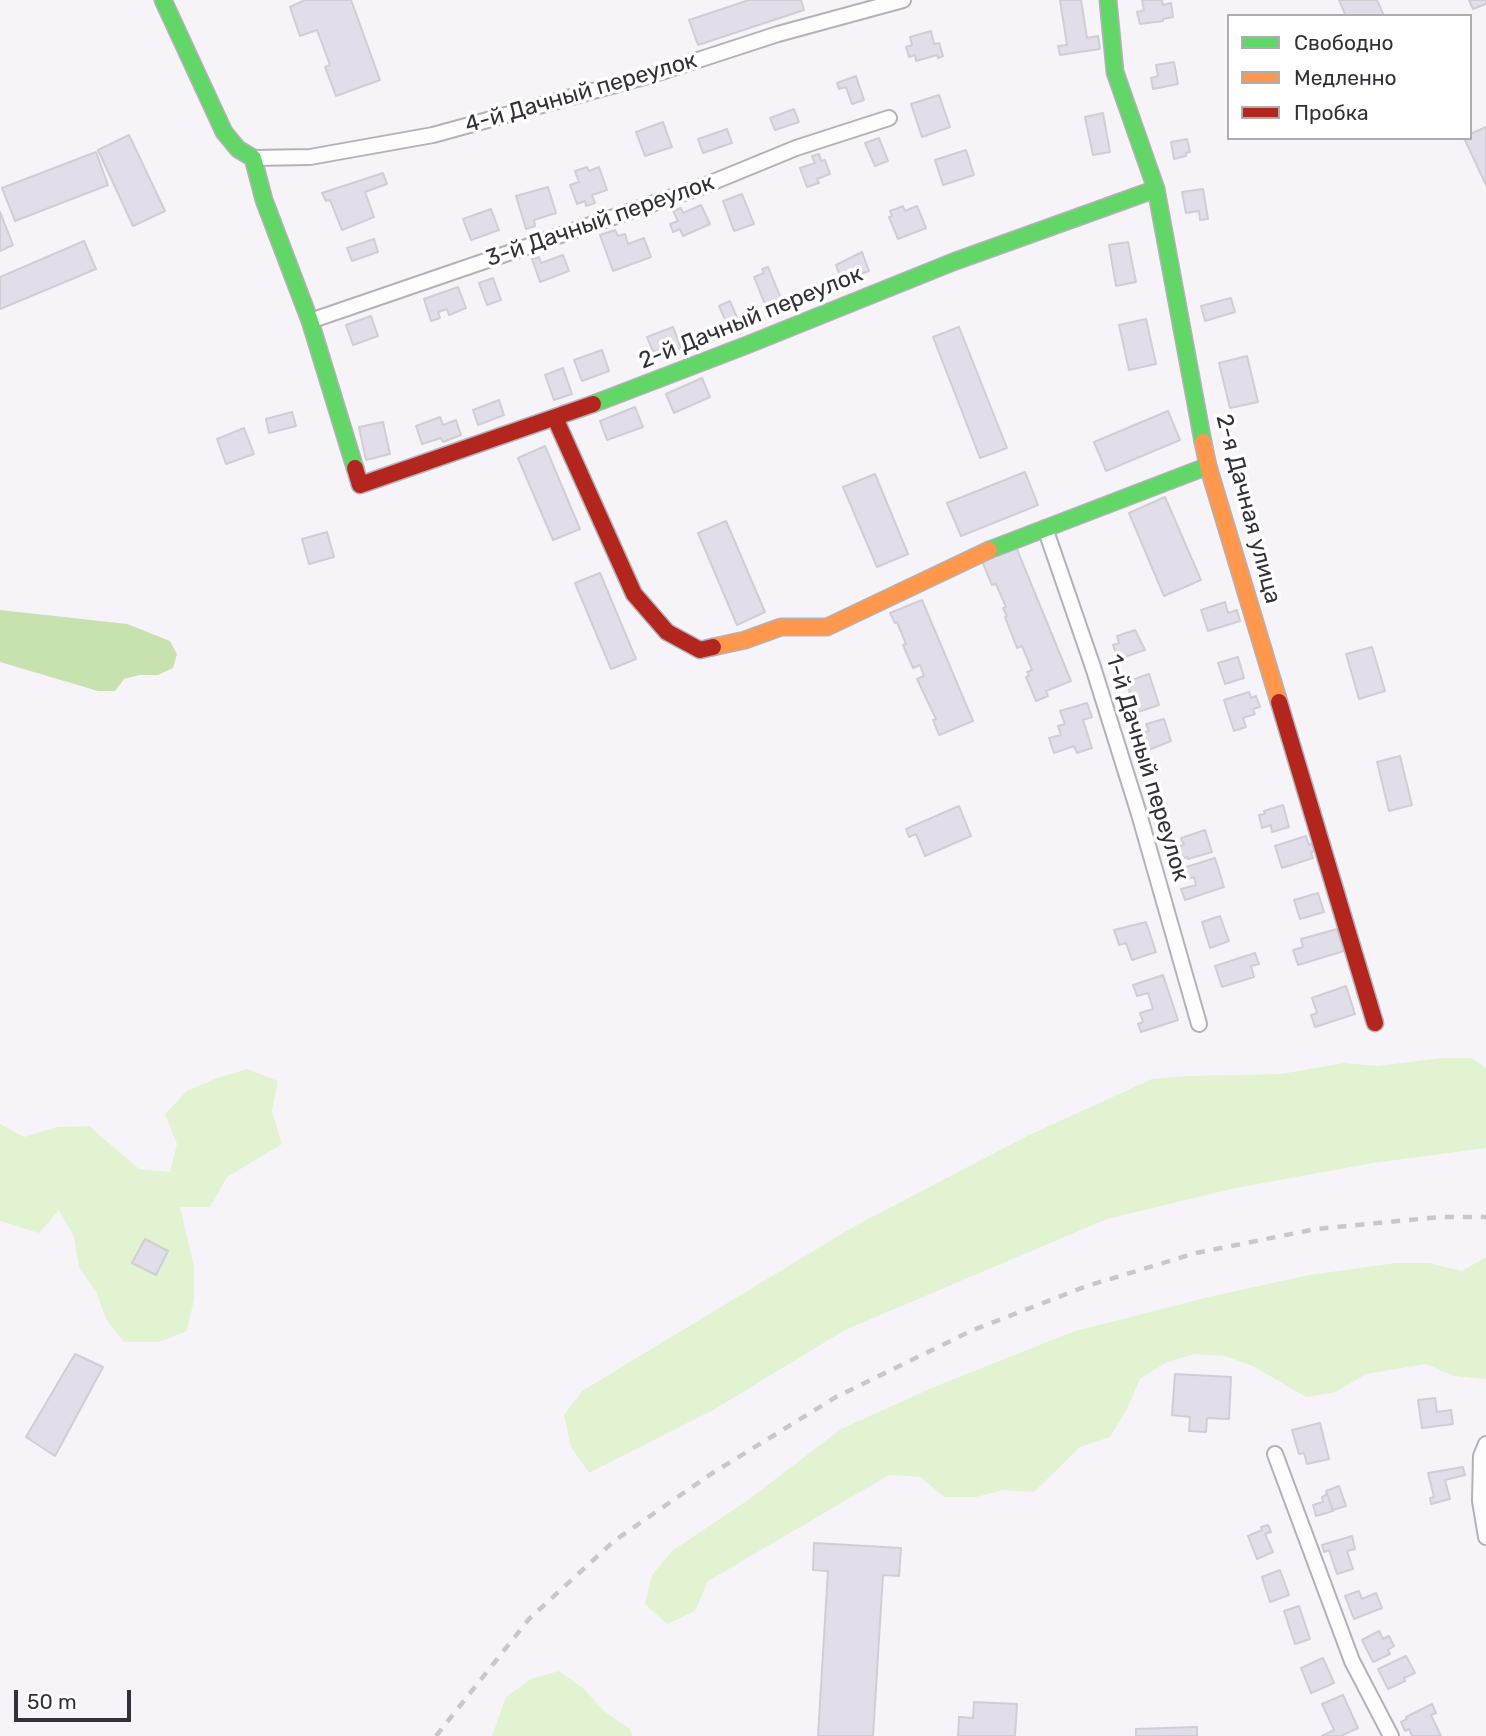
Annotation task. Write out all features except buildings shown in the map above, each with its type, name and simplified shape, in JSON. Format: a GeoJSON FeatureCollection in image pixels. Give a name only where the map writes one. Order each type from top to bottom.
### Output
{"type":"FeatureCollection","features":[{"type":"Feature","properties":{"kind":"street"},"geometry":{"type":"LineString","coordinates":[[163,0],[224,132],[238,149],[253,158],[264,200],[310,321]]}},
{"type":"Feature","properties":{"kind":"street","name":"4-й Дачный переулок"},"geometry":{"type":"LineString","coordinates":[[253,158],[310,157],[433,135],[655,74],[778,34],[903,0]]}},
{"type":"Feature","properties":{"kind":"street","name":"2-я Дачная улица"},"geometry":{"type":"LineString","coordinates":[[1108,0],[1115,72],[1156,189],[1208,466],[1375,1023]]}},
{"type":"Feature","properties":{"kind":"street","name":"3-й Дачный переулок"},"geometry":{"type":"LineString","coordinates":[[310,321],[688,192],[796,148],[889,118]]}},
{"type":"Feature","properties":{"kind":"street","name":"2-й Дачный переулок"},"geometry":{"type":"LineString","coordinates":[[310,321],[360,485],[555,418],[747,345],[953,262],[1156,189]]}},
{"type":"Feature","properties":{"kind":"street"},"geometry":{"type":"LineString","coordinates":[[555,418],[634,594],[667,632],[700,650],[745,640],[781,627],[827,627],[969,558],[1208,466]]}},
{"type":"Feature","properties":{"kind":"street","name":"1-й Дачный переулок"},"geometry":{"type":"LineString","coordinates":[[1045,528],[1093,667],[1139,814],[1199,1024]]}},
{"type":"Feature","properties":{"kind":"street"},"geometry":{"type":"LineString","coordinates":[[1486,1444],[1481,1456],[1480,1501],[1486,1537]]}},
{"type":"Feature","properties":{"kind":"street"},"geometry":{"type":"LineString","coordinates":[[1275,1454],[1352,1661],[1391,1736]]}},
{"type":"Feature","properties":{"kind":"shaded area"},"geometry":{"type":"Polygon","coordinates":[[[0,610],[127,624],[170,641],[177,654],[173,668],[158,675],[140,675],[124,679],[115,691],[98,691],[0,662],[0,610]]]}},
{"type":"Feature","properties":{"kind":"shaded area"},"geometry":{"type":"Polygon","coordinates":[[[1441,1058],[1472,1058],[1486,1068],[1486,1148],[1373,1163],[1236,1188],[1107,1219],[845,1330],[715,1409],[589,1473],[571,1447],[564,1415],[582,1391],[853,1227],[1029,1135],[1152,1079],[1281,1074],[1344,1063],[1378,1066],[1441,1058]]]}},
{"type":"Feature","properties":{"kind":"shaded area"},"geometry":{"type":"Polygon","coordinates":[[[247,1069],[278,1081],[272,1111],[282,1144],[227,1177],[210,1207],[180,1207],[194,1266],[194,1299],[187,1331],[159,1342],[124,1342],[106,1319],[96,1291],[79,1268],[74,1237],[59,1210],[39,1233],[0,1221],[0,1124],[24,1137],[57,1127],[89,1126],[139,1169],[170,1172],[177,1144],[165,1114],[187,1091],[247,1069]]]}},
{"type":"Feature","properties":{"kind":"shaded area"},"geometry":{"type":"Polygon","coordinates":[[[1486,1257],[1484,1379],[1454,1376],[1426,1364],[1366,1374],[1336,1392],[1306,1397],[1253,1366],[1225,1356],[1195,1354],[1167,1362],[1140,1379],[1127,1409],[1110,1437],[1080,1447],[1034,1492],[1004,1490],[976,1497],[944,1497],[921,1477],[889,1475],[708,1581],[695,1611],[667,1624],[645,1604],[652,1575],[672,1551],[748,1500],[841,1429],[934,1387],[1075,1331],[1213,1296],[1309,1275],[1396,1263],[1429,1263],[1462,1271],[1486,1257]]]}},
{"type":"Feature","properties":{"kind":"shaded area"},"geometry":{"type":"Polygon","coordinates":[[[559,1671],[584,1689],[604,1711],[630,1729],[632,1736],[492,1736],[506,1697],[531,1679],[559,1671]]]}},
{"type":"Feature","properties":{"kind":"railway"},"geometry":{"type":"LineString","coordinates":[[436,1736],[529,1619],[614,1541],[711,1474],[836,1397],[973,1330],[1087,1286],[1196,1253],[1316,1229],[1440,1217],[1486,1217]]}},
{"type":"Feature","properties":{"kind":"traffic: fast"},"geometry":{"type":"LineString","coordinates":[[163,0],[224,132],[238,149],[253,158],[264,200],[310,321],[355,468]]}},
{"type":"Feature","properties":{"kind":"traffic: fast"},"geometry":{"type":"LineString","coordinates":[[1108,0],[1115,72],[1156,189],[1203,442]]}},
{"type":"Feature","properties":{"kind":"traffic: fast"},"geometry":{"type":"LineString","coordinates":[[593,404],[953,262],[1156,189]]}},
{"type":"Feature","properties":{"kind":"traffic: fast"},"geometry":{"type":"LineString","coordinates":[[989,550],[1208,466]]}},
{"type":"Feature","properties":{"kind":"traffic: slow"},"geometry":{"type":"LineString","coordinates":[[1203,442],[1279,702]]}},
{"type":"Feature","properties":{"kind":"traffic: slow"},"geometry":{"type":"LineString","coordinates":[[713,647],[745,640],[781,627],[827,627],[989,550]]}},
{"type":"Feature","properties":{"kind":"traffic: jam"},"geometry":{"type":"LineString","coordinates":[[355,468],[360,485],[593,404]]}},
{"type":"Feature","properties":{"kind":"traffic: jam"},"geometry":{"type":"LineString","coordinates":[[555,418],[634,594],[667,632],[700,650],[713,647]]}},
{"type":"Feature","properties":{"kind":"traffic: jam"},"geometry":{"type":"LineString","coordinates":[[1279,702],[1375,1023]]}}]}
